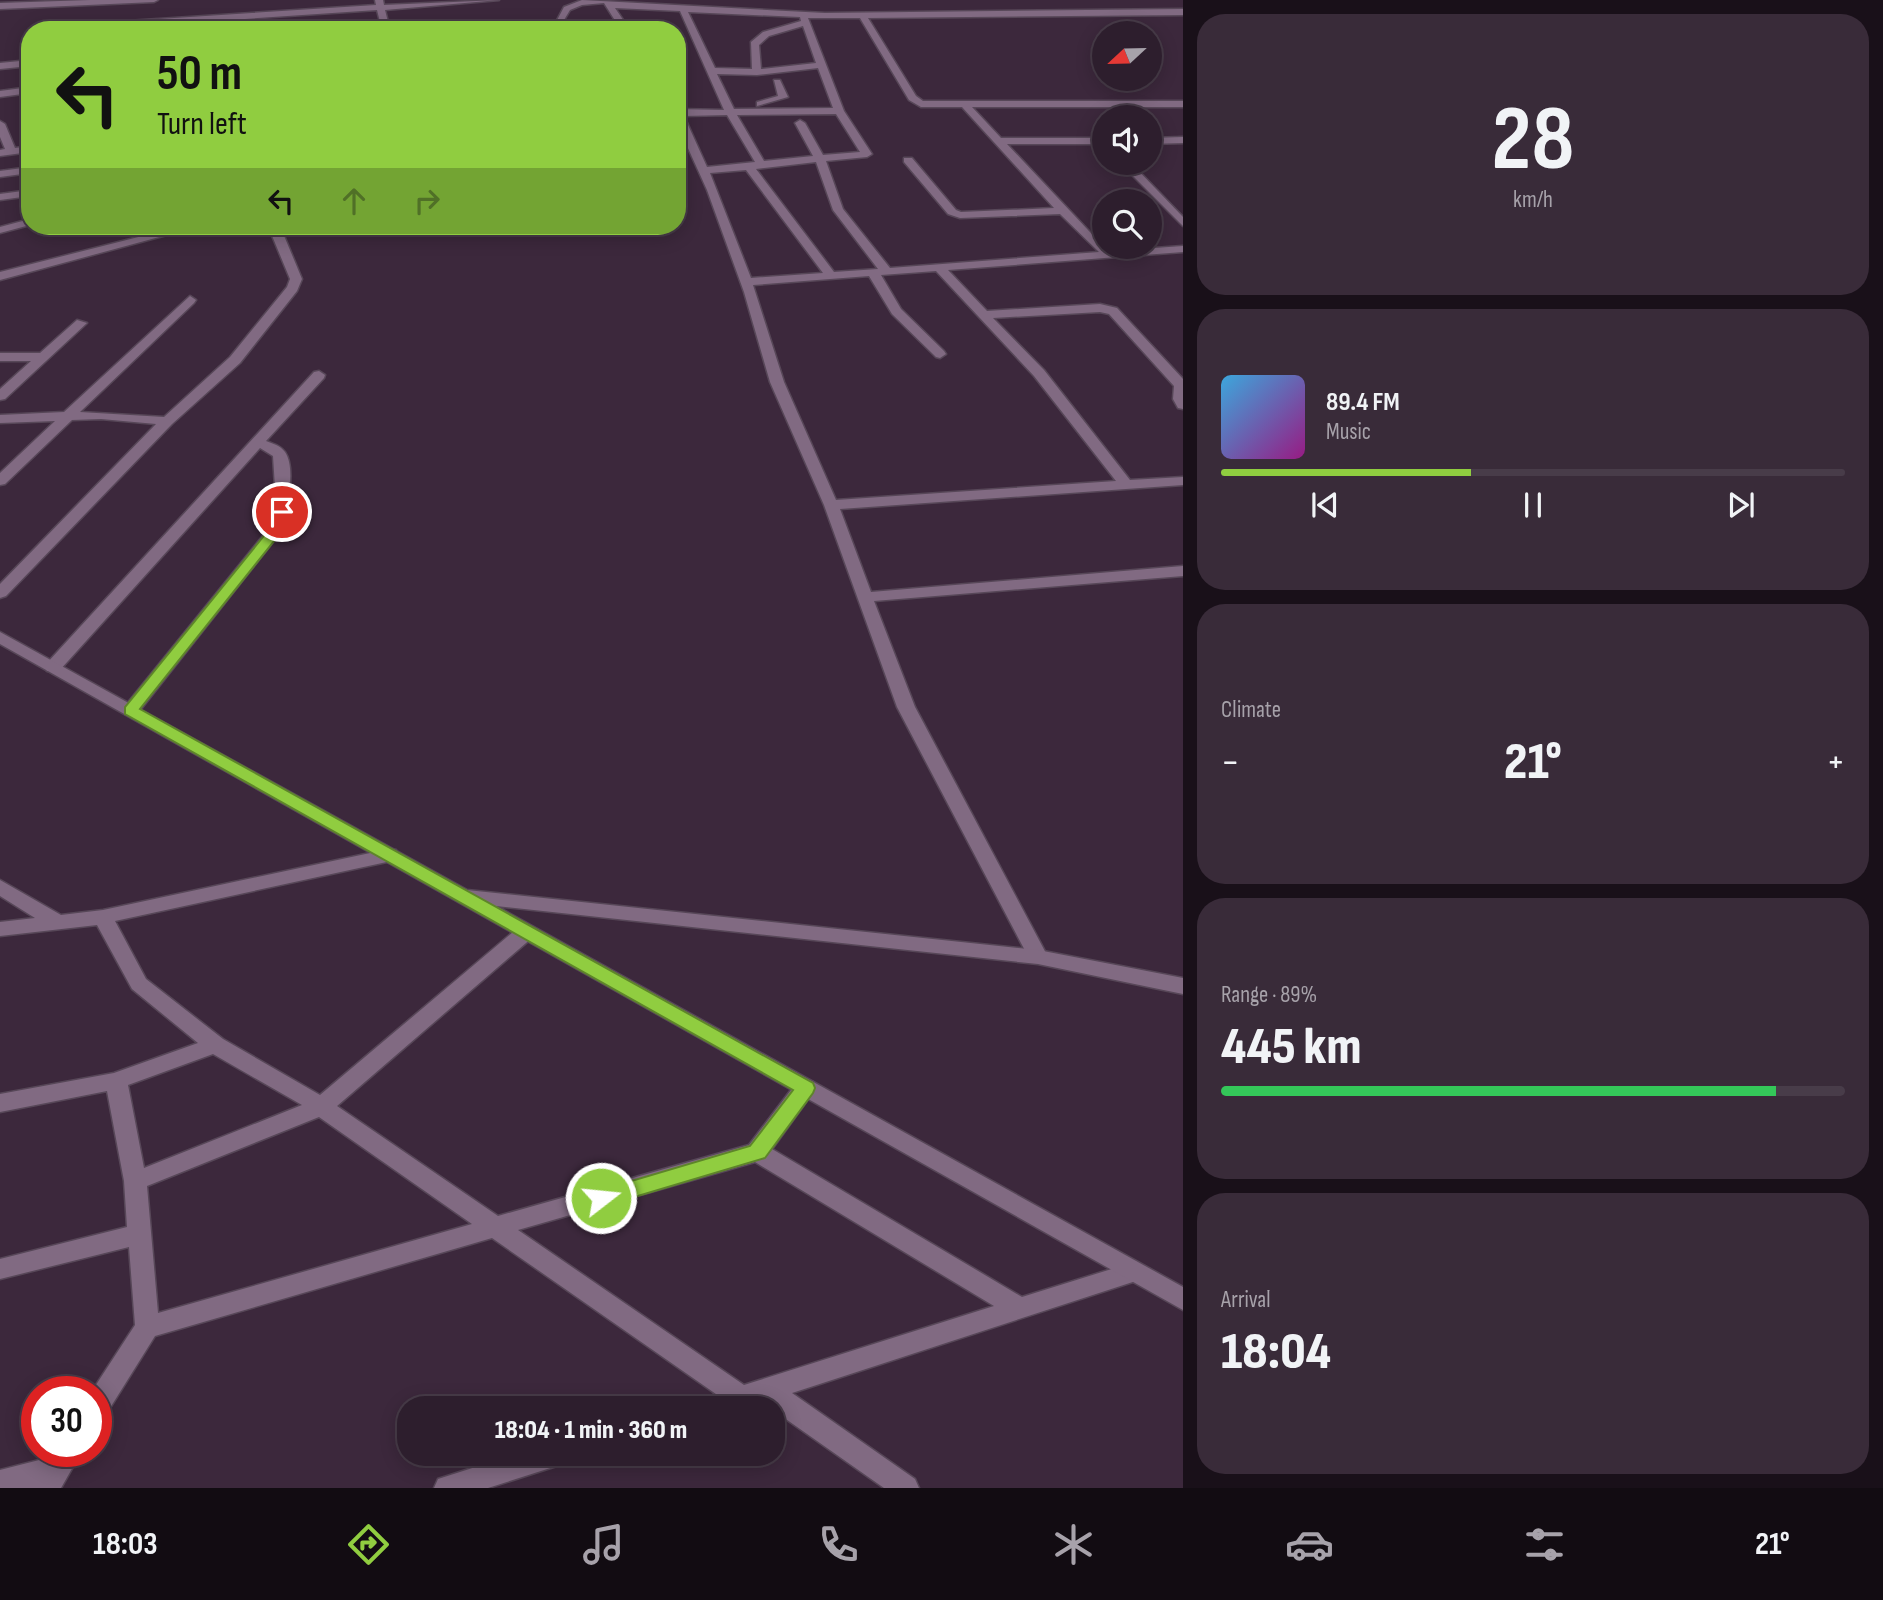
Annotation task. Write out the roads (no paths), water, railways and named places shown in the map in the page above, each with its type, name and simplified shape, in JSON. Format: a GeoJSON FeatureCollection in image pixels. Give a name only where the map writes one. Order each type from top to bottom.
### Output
{"type":"FeatureCollection","features":[{"type":"Feature","properties":{"kind":"street"},"geometry":{"type":"LineString","coordinates":[[0,6],[154,0]]}},
{"type":"Feature","properties":{"kind":"street"},"geometry":{"type":"LineString","coordinates":[[163,21],[380,4],[495,0]]}},
{"type":"Feature","properties":{"kind":"street"},"geometry":{"type":"LineString","coordinates":[[563,0],[575,4],[607,2],[625,6],[803,19],[923,11],[1183,12]]}},
{"type":"Feature","properties":{"kind":"street"},"geometry":{"type":"LineString","coordinates":[[625,6],[640,0]]}},
{"type":"Feature","properties":{"kind":"street"},"geometry":{"type":"LineString","coordinates":[[1088,0],[1101,12]]}},
{"type":"Feature","properties":{"kind":"street"},"geometry":{"type":"LineString","coordinates":[[607,2],[620,21]]}},
{"type":"Feature","properties":{"kind":"street"},"geometry":{"type":"LineString","coordinates":[[560,21],[562,12],[575,4]]}},
{"type":"Feature","properties":{"kind":"street"},"geometry":{"type":"LineString","coordinates":[[682,9],[729,110],[762,166]]}},
{"type":"Feature","properties":{"kind":"street"},"geometry":{"type":"LineString","coordinates":[[862,15],[912,98],[930,106],[1183,104]]}},
{"type":"Feature","properties":{"kind":"street"},"geometry":{"type":"LineString","coordinates":[[702,171],[867,154],[839,111],[803,19]]}},
{"type":"Feature","properties":{"kind":"street"},"geometry":{"type":"LineString","coordinates":[[757,72],[754,44],[759,37],[803,19]]}},
{"type":"Feature","properties":{"kind":"street"},"geometry":{"type":"LineString","coordinates":[[0,54],[4,66]]}},
{"type":"Feature","properties":{"kind":"street"},"geometry":{"type":"LineString","coordinates":[[713,71],[757,72],[821,65]]}},
{"type":"Feature","properties":{"kind":"street"},"geometry":{"type":"LineString","coordinates":[[729,110],[782,99],[784,96],[777,82]]}},
{"type":"Feature","properties":{"kind":"street"},"geometry":{"type":"LineString","coordinates":[[0,94],[21,91]]}},
{"type":"Feature","properties":{"kind":"street"},"geometry":{"type":"LineString","coordinates":[[966,106],[1092,239]]}},
{"type":"Feature","properties":{"kind":"street"},"geometry":{"type":"LineString","coordinates":[[686,113],[839,111]]}},
{"type":"Feature","properties":{"kind":"street"},"geometry":{"type":"LineString","coordinates":[[800,123],[820,160],[838,209],[880,273],[896,311],[940,354]]}},
{"type":"Feature","properties":{"kind":"street"},"geometry":{"type":"LineString","coordinates":[[0,124],[5,153]]}},
{"type":"Feature","properties":{"kind":"street"},"geometry":{"type":"LineString","coordinates":[[686,132],[712,190],[746,282],[777,382],[831,505],[906,707],[1038,957]]}},
{"type":"Feature","properties":{"kind":"street"},"geometry":{"type":"LineString","coordinates":[[1162,141],[1183,140]]}},
{"type":"Feature","properties":{"kind":"street"},"geometry":{"type":"LineString","coordinates":[[1002,142],[1092,141]]}},
{"type":"Feature","properties":{"kind":"street"},"geometry":{"type":"LineString","coordinates":[[908,160],[952,212],[960,215],[1063,211]]}},
{"type":"Feature","properties":{"kind":"street"},"geometry":{"type":"LineString","coordinates":[[749,167],[831,276]]}},
{"type":"Feature","properties":{"kind":"street"},"geometry":{"type":"LineString","coordinates":[[0,174],[21,171]]}},
{"type":"Feature","properties":{"kind":"street"},"geometry":{"type":"LineString","coordinates":[[1137,175],[1183,223]]}},
{"type":"Feature","properties":{"kind":"street"},"geometry":{"type":"LineString","coordinates":[[0,197],[21,194]]}},
{"type":"Feature","properties":{"kind":"street"},"geometry":{"type":"LineString","coordinates":[[0,230],[21,224]]}},
{"type":"Feature","properties":{"kind":"street"},"geometry":{"type":"LineString","coordinates":[[130,243],[133,235]]}},
{"type":"Feature","properties":{"kind":"street"},"geometry":{"type":"LineString","coordinates":[[0,276],[160,235]]}},
{"type":"Feature","properties":{"kind":"street"},"geometry":{"type":"LineString","coordinates":[[0,593],[167,421],[235,360],[296,283],[277,235]]}},
{"type":"Feature","properties":{"kind":"street"},"geometry":{"type":"LineString","coordinates":[[1162,250],[1183,249]]}},
{"type":"Feature","properties":{"kind":"street"},"geometry":{"type":"LineString","coordinates":[[746,282],[1092,255]]}},
{"type":"Feature","properties":{"kind":"street"},"geometry":{"type":"LineString","coordinates":[[939,268],[1039,373],[1126,485]]}},
{"type":"Feature","properties":{"kind":"street"},"geometry":{"type":"LineString","coordinates":[[0,481],[190,300]]}},
{"type":"Feature","properties":{"kind":"street"},"geometry":{"type":"LineString","coordinates":[[984,315],[1100,308],[1113,311],[1181,385],[1180,399],[1183,405]]}},
{"type":"Feature","properties":{"kind":"street"},"geometry":{"type":"LineString","coordinates":[[0,396],[81,323]]}},
{"type":"Feature","properties":{"kind":"street"},"geometry":{"type":"LineString","coordinates":[[0,357],[44,357]]}},
{"type":"Feature","properties":{"kind":"street"},"geometry":{"type":"LineString","coordinates":[[53,667],[319,375]]}},
{"type":"Feature","properties":{"kind":"street"},"geometry":{"type":"LineString","coordinates":[[0,418],[70,415],[124,416],[167,421]]}},
{"type":"Feature","properties":{"kind":"street"},"geometry":{"type":"LineString","coordinates":[[131,710],[273,533],[283,503],[280,456],[273,448],[258,443]]}},
{"type":"Feature","properties":{"kind":"street"},"geometry":{"type":"LineString","coordinates":[[831,505],[1183,481]]}},
{"type":"Feature","properties":{"kind":"street"},"geometry":{"type":"LineString","coordinates":[[864,597],[1183,571]]}},
{"type":"Feature","properties":{"kind":"street"},"geometry":{"type":"LineString","coordinates":[[0,637],[1183,1299]]}},
{"type":"Feature","properties":{"kind":"street"},"geometry":{"type":"LineString","coordinates":[[0,929],[103,917],[389,855]]}},
{"type":"Feature","properties":{"kind":"street"},"geometry":{"type":"LineString","coordinates":[[0,887],[57,922]]}},
{"type":"Feature","properties":{"kind":"street"},"geometry":{"type":"LineString","coordinates":[[461,895],[1038,957],[1183,986]]}},
{"type":"Feature","properties":{"kind":"street"},"geometry":{"type":"LineString","coordinates":[[103,917],[139,984],[215,1045],[321,1107],[497,1229],[906,1488]]}},
{"type":"Feature","properties":{"kind":"street"},"geometry":{"type":"LineString","coordinates":[[135,1181],[321,1107],[526,932]]}},
{"type":"Feature","properties":{"kind":"street"},"geometry":{"type":"LineString","coordinates":[[0,1103],[116,1081],[215,1045]]}},
{"type":"Feature","properties":{"kind":"street"},"geometry":{"type":"LineString","coordinates":[[112,1383],[148,1327],[135,1181],[116,1081]]}},
{"type":"Feature","properties":{"kind":"street"},"geometry":{"type":"LineString","coordinates":[[148,1327],[497,1229],[757,1152],[806,1088]]}},
{"type":"Feature","properties":{"kind":"street"},"geometry":{"type":"LineString","coordinates":[[757,1152],[1020,1309]]}},
{"type":"Feature","properties":{"kind":"street"},"geometry":{"type":"LineString","coordinates":[[0,1269],[139,1234]]}},
{"type":"Feature","properties":{"kind":"street"},"geometry":{"type":"LineString","coordinates":[[748,1396],[1134,1272]]}},
{"type":"Feature","properties":{"kind":"street"},"geometry":{"type":"LineString","coordinates":[[447,1488],[494,1482],[530,1466]]}},
{"type":"Feature","properties":{"kind":"street"},"geometry":{"type":"LineString","coordinates":[[0,1483],[58,1469]]}}]}
